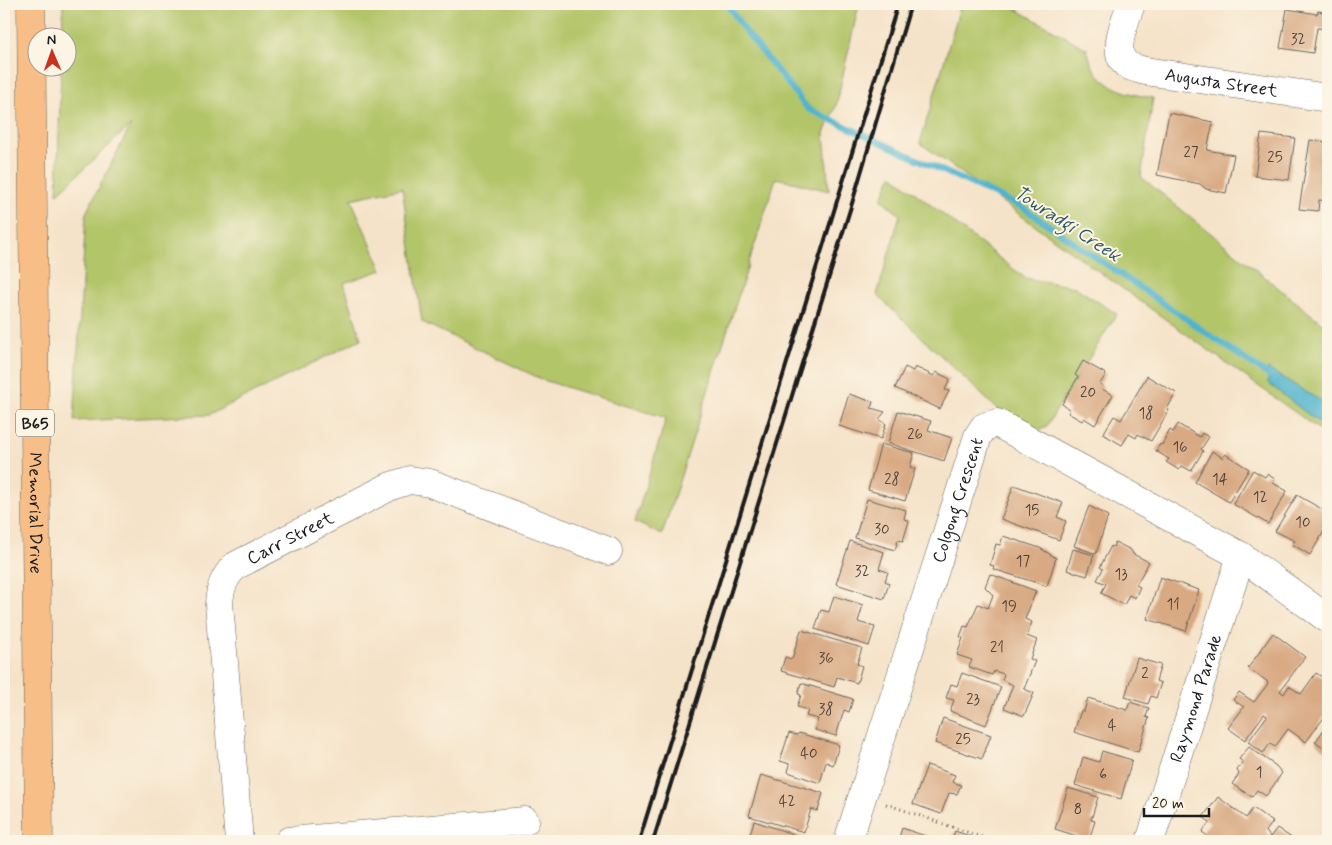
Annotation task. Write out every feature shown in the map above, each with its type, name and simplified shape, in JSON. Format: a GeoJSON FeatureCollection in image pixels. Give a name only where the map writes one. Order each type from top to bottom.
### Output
{"type":"FeatureCollection","features":[{"type":"Feature","properties":{"kind":"main road","name":"Memorial Drive"},"geometry":{"type":"LineString","coordinates":[[30,4],[39,841]]}},
{"type":"Feature","properties":{"kind":"street","name":"Augusta Street"},"geometry":{"type":"LineString","coordinates":[[1131,4],[1120,38],[1120,57],[1126,64],[1145,71],[1328,98]]}},
{"type":"Feature","properties":{"kind":"street","name":"Colgong Crescent"},"geometry":{"type":"LineString","coordinates":[[848,841],[978,436],[984,427],[996,423],[1241,556],[1328,619]]}},
{"type":"Feature","properties":{"kind":"street","name":"Carr Street"},"geometry":{"type":"LineString","coordinates":[[239,841],[219,604],[227,574],[235,566],[391,486],[410,480],[430,483],[608,551]]}},
{"type":"Feature","properties":{"kind":"street","name":"Raymond Parade"},"geometry":{"type":"LineString","coordinates":[[1150,841],[1241,556]]}},
{"type":"Feature","properties":{"kind":"street"},"geometry":{"type":"LineString","coordinates":[[288,841],[525,821]]}},
{"type":"Feature","properties":{"kind":"path"},"geometry":{"type":"LineString","coordinates":[[861,797],[882,802],[993,841]]}},
{"type":"Feature","properties":{"kind":"green space"},"geometry":{"type":"Polygon","coordinates":[[[63,4],[859,4],[836,106],[824,133],[829,191],[776,178],[662,535],[635,522],[666,418],[543,380],[422,322],[402,188],[351,199],[382,270],[344,283],[361,339],[209,415],[74,421],[86,213],[131,125],[57,194],[61,78],[78,78],[78,28],[62,28],[63,4]]]}},
{"type":"Feature","properties":{"kind":"green space"},"geometry":{"type":"Polygon","coordinates":[[[961,4],[1007,4],[1087,49],[1094,69],[1106,82],[1128,93],[1153,98],[1141,177],[1328,328],[1328,436],[920,143],[961,4]]]}},
{"type":"Feature","properties":{"kind":"green space"},"geometry":{"type":"Polygon","coordinates":[[[892,175],[1025,278],[1075,287],[1117,314],[1046,427],[1036,433],[995,407],[877,295],[900,215],[881,199],[892,175]]]}},
{"type":"Feature","properties":{"kind":"water"},"geometry":{"type":"Polygon","coordinates":[[[1268,369],[1328,405],[1328,430],[1268,383],[1268,369]]]}},
{"type":"Feature","properties":{"kind":"building"},"geometry":{"type":"Polygon","coordinates":[[[1287,9],[1317,14],[1318,11],[1328,13],[1328,29],[1317,28],[1313,53],[1280,48],[1287,9]]]}},
{"type":"Feature","properties":{"kind":"building"},"geometry":{"type":"Polygon","coordinates":[[[1169,113],[1213,122],[1207,150],[1234,155],[1226,193],[1206,189],[1200,184],[1157,175],[1169,113]]]}},
{"type":"Feature","properties":{"kind":"building"},"geometry":{"type":"Polygon","coordinates":[[[1261,134],[1295,138],[1289,180],[1255,176],[1261,134]]]}},
{"type":"Feature","properties":{"kind":"building"},"geometry":{"type":"Polygon","coordinates":[[[1310,140],[1328,142],[1328,201],[1319,200],[1318,211],[1299,209],[1310,140]]]}},
{"type":"Feature","properties":{"kind":"building"},"geometry":{"type":"Polygon","coordinates":[[[1083,361],[1106,374],[1100,384],[1103,386],[1102,389],[1113,395],[1095,425],[1084,418],[1082,421],[1068,413],[1070,410],[1062,404],[1078,377],[1075,375],[1083,361]]]}},
{"type":"Feature","properties":{"kind":"building"},"geometry":{"type":"Polygon","coordinates":[[[905,367],[913,371],[915,367],[934,376],[936,372],[950,379],[945,390],[949,391],[940,409],[895,388],[905,367]]]}},
{"type":"Feature","properties":{"kind":"building"},"geometry":{"type":"Polygon","coordinates":[[[1147,376],[1176,393],[1167,409],[1169,410],[1151,441],[1138,434],[1136,438],[1129,434],[1122,445],[1103,434],[1114,416],[1121,420],[1147,376]]]}},
{"type":"Feature","properties":{"kind":"building"},"geometry":{"type":"Polygon","coordinates":[[[849,394],[873,402],[871,408],[885,412],[879,419],[886,424],[881,439],[839,426],[849,394]]]}},
{"type":"Feature","properties":{"kind":"building"},"geometry":{"type":"Polygon","coordinates":[[[898,411],[931,421],[928,430],[952,438],[944,461],[888,443],[898,411]]]}},
{"type":"Feature","properties":{"kind":"building"},"geometry":{"type":"Polygon","coordinates":[[[1178,424],[1200,437],[1202,433],[1209,437],[1191,471],[1182,466],[1179,470],[1166,462],[1169,459],[1156,451],[1160,444],[1162,445],[1170,430],[1173,432],[1178,424]]]}},
{"type":"Feature","properties":{"kind":"building"},"geometry":{"type":"Polygon","coordinates":[[[881,444],[914,453],[910,467],[915,469],[905,501],[868,490],[881,444]]]}},
{"type":"Feature","properties":{"kind":"building"},"geometry":{"type":"Polygon","coordinates":[[[1212,451],[1223,458],[1225,454],[1249,469],[1229,502],[1195,482],[1212,451]]]}},
{"type":"Feature","properties":{"kind":"building"},"geometry":{"type":"Polygon","coordinates":[[[1253,470],[1265,477],[1267,474],[1275,479],[1273,483],[1287,491],[1268,524],[1233,504],[1253,470]]]}},
{"type":"Feature","properties":{"kind":"building"},"geometry":{"type":"Polygon","coordinates":[[[1014,485],[1063,503],[1057,517],[1066,521],[1059,540],[1001,519],[1014,485]]]}},
{"type":"Feature","properties":{"kind":"building"},"geometry":{"type":"Polygon","coordinates":[[[1297,495],[1327,512],[1325,516],[1328,518],[1323,527],[1326,528],[1310,555],[1292,544],[1295,541],[1275,531],[1297,495]]]}},
{"type":"Feature","properties":{"kind":"building"},"geometry":{"type":"Polygon","coordinates":[[[867,499],[906,510],[904,519],[909,521],[903,541],[898,540],[895,550],[855,538],[867,499]]]}},
{"type":"Feature","properties":{"kind":"building"},"geometry":{"type":"Polygon","coordinates":[[[1089,506],[1108,516],[1096,554],[1074,546],[1089,506]]]}},
{"type":"Feature","properties":{"kind":"building"},"geometry":{"type":"Polygon","coordinates":[[[1003,536],[1040,548],[1056,558],[1047,586],[993,569],[994,566],[990,565],[996,544],[1000,545],[1003,536]]]}},
{"type":"Feature","properties":{"kind":"building"},"geometry":{"type":"Polygon","coordinates":[[[850,541],[884,552],[879,569],[888,572],[885,581],[889,583],[884,599],[836,584],[850,541]]]}},
{"type":"Feature","properties":{"kind":"building"},"geometry":{"type":"Polygon","coordinates":[[[1115,542],[1149,562],[1136,585],[1140,587],[1135,598],[1129,595],[1124,605],[1101,593],[1106,584],[1097,580],[1103,569],[1100,567],[1115,542]]]}},
{"type":"Feature","properties":{"kind":"building"},"geometry":{"type":"Polygon","coordinates":[[[1073,549],[1094,555],[1087,576],[1067,570],[1073,549]]]}},
{"type":"Feature","properties":{"kind":"building"},"geometry":{"type":"Polygon","coordinates":[[[990,574],[1036,591],[1025,619],[1032,622],[1027,636],[1037,640],[1030,659],[1035,661],[1024,689],[1034,693],[1024,716],[1004,708],[1013,685],[1002,680],[1004,674],[994,671],[992,675],[969,667],[972,660],[957,655],[963,638],[960,637],[964,626],[968,627],[978,604],[988,608],[993,595],[985,587],[990,574]]]}},
{"type":"Feature","properties":{"kind":"building"},"geometry":{"type":"Polygon","coordinates":[[[1160,577],[1199,590],[1186,631],[1147,619],[1160,577]]]}},
{"type":"Feature","properties":{"kind":"building"},"geometry":{"type":"Polygon","coordinates":[[[834,596],[863,605],[858,622],[875,627],[869,646],[815,629],[821,610],[829,612],[834,596]]]}},
{"type":"Feature","properties":{"kind":"building"},"geometry":{"type":"Polygon","coordinates":[[[801,630],[862,648],[857,664],[862,666],[857,683],[837,677],[834,687],[781,671],[785,657],[792,659],[801,630]]]}},
{"type":"Feature","properties":{"kind":"building"},"geometry":{"type":"Polygon","coordinates":[[[1273,633],[1305,657],[1280,691],[1284,694],[1289,686],[1301,694],[1316,673],[1328,681],[1328,712],[1306,742],[1288,729],[1275,747],[1270,744],[1263,753],[1248,742],[1267,716],[1264,714],[1245,740],[1228,728],[1244,707],[1233,700],[1239,692],[1254,702],[1267,685],[1268,682],[1248,668],[1273,633]]]}},
{"type":"Feature","properties":{"kind":"building"},"geometry":{"type":"Polygon","coordinates":[[[1137,658],[1161,665],[1156,681],[1161,683],[1156,698],[1151,696],[1148,704],[1125,697],[1137,658]]]}},
{"type":"Feature","properties":{"kind":"building"},"geometry":{"type":"Polygon","coordinates":[[[962,673],[1001,687],[986,725],[950,711],[954,700],[946,698],[951,684],[957,686],[962,673]]]}},
{"type":"Feature","properties":{"kind":"building"},"geometry":{"type":"Polygon","coordinates":[[[801,683],[853,699],[849,712],[844,710],[836,736],[815,730],[818,719],[806,716],[808,710],[797,707],[801,695],[798,694],[801,683]]]}},
{"type":"Feature","properties":{"kind":"building"},"geometry":{"type":"Polygon","coordinates":[[[1088,698],[1127,710],[1130,702],[1149,708],[1146,717],[1149,718],[1138,752],[1074,732],[1081,711],[1084,711],[1088,698]]]}},
{"type":"Feature","properties":{"kind":"building"},"geometry":{"type":"Polygon","coordinates":[[[943,718],[991,735],[982,759],[935,743],[943,718]]]}},
{"type":"Feature","properties":{"kind":"building"},"geometry":{"type":"Polygon","coordinates":[[[1328,724],[1328,752],[1315,742],[1328,724]]]}},
{"type":"Feature","properties":{"kind":"building"},"geometry":{"type":"Polygon","coordinates":[[[789,733],[797,735],[799,733],[839,745],[833,765],[826,762],[820,783],[788,772],[790,764],[780,761],[789,733]]]}},
{"type":"Feature","properties":{"kind":"building"},"geometry":{"type":"Polygon","coordinates":[[[1249,747],[1276,766],[1282,773],[1266,796],[1257,790],[1252,797],[1232,784],[1239,774],[1237,770],[1243,762],[1239,759],[1249,747]]]}},
{"type":"Feature","properties":{"kind":"building"},"geometry":{"type":"Polygon","coordinates":[[[1102,751],[1132,760],[1121,799],[1075,785],[1083,757],[1099,762],[1102,751]]]}},
{"type":"Feature","properties":{"kind":"building"},"geometry":{"type":"Polygon","coordinates":[[[927,765],[955,775],[952,782],[961,785],[957,794],[949,793],[941,814],[913,804],[927,765]]]}},
{"type":"Feature","properties":{"kind":"building"},"geometry":{"type":"Polygon","coordinates":[[[761,775],[823,793],[818,811],[811,809],[804,832],[749,816],[761,775]]]}},
{"type":"Feature","properties":{"kind":"building"},"geometry":{"type":"Polygon","coordinates":[[[1068,788],[1098,797],[1091,820],[1095,821],[1089,840],[1055,829],[1068,788]]]}},
{"type":"Feature","properties":{"kind":"building"},"geometry":{"type":"Polygon","coordinates":[[[1218,797],[1246,818],[1253,808],[1273,822],[1266,831],[1270,837],[1277,828],[1296,841],[1214,841],[1202,832],[1210,822],[1203,817],[1218,797]]]}},
{"type":"Feature","properties":{"kind":"building"},"geometry":{"type":"Polygon","coordinates":[[[754,821],[813,841],[748,841],[754,821]]]}},
{"type":"Feature","properties":{"kind":"building"},"geometry":{"type":"Polygon","coordinates":[[[902,828],[940,841],[898,841],[902,828]]]}},
{"type":"Feature","properties":{"kind":"building"},"geometry":{"type":"Polygon","coordinates":[[[955,831],[984,841],[951,841],[955,831]]]}},
{"type":"Feature","properties":{"kind":"waterway","name":"Towradgi Creek"},"geometry":{"type":"LineString","coordinates":[[727,4],[743,28],[808,109],[1022,207],[1274,379]]}},
{"type":"Feature","properties":{"kind":"railway"},"geometry":{"type":"LineString","coordinates":[[639,841],[898,4]]}},
{"type":"Feature","properties":{"kind":"railway"},"geometry":{"type":"LineString","coordinates":[[653,841],[853,200],[911,4]]}}]}
